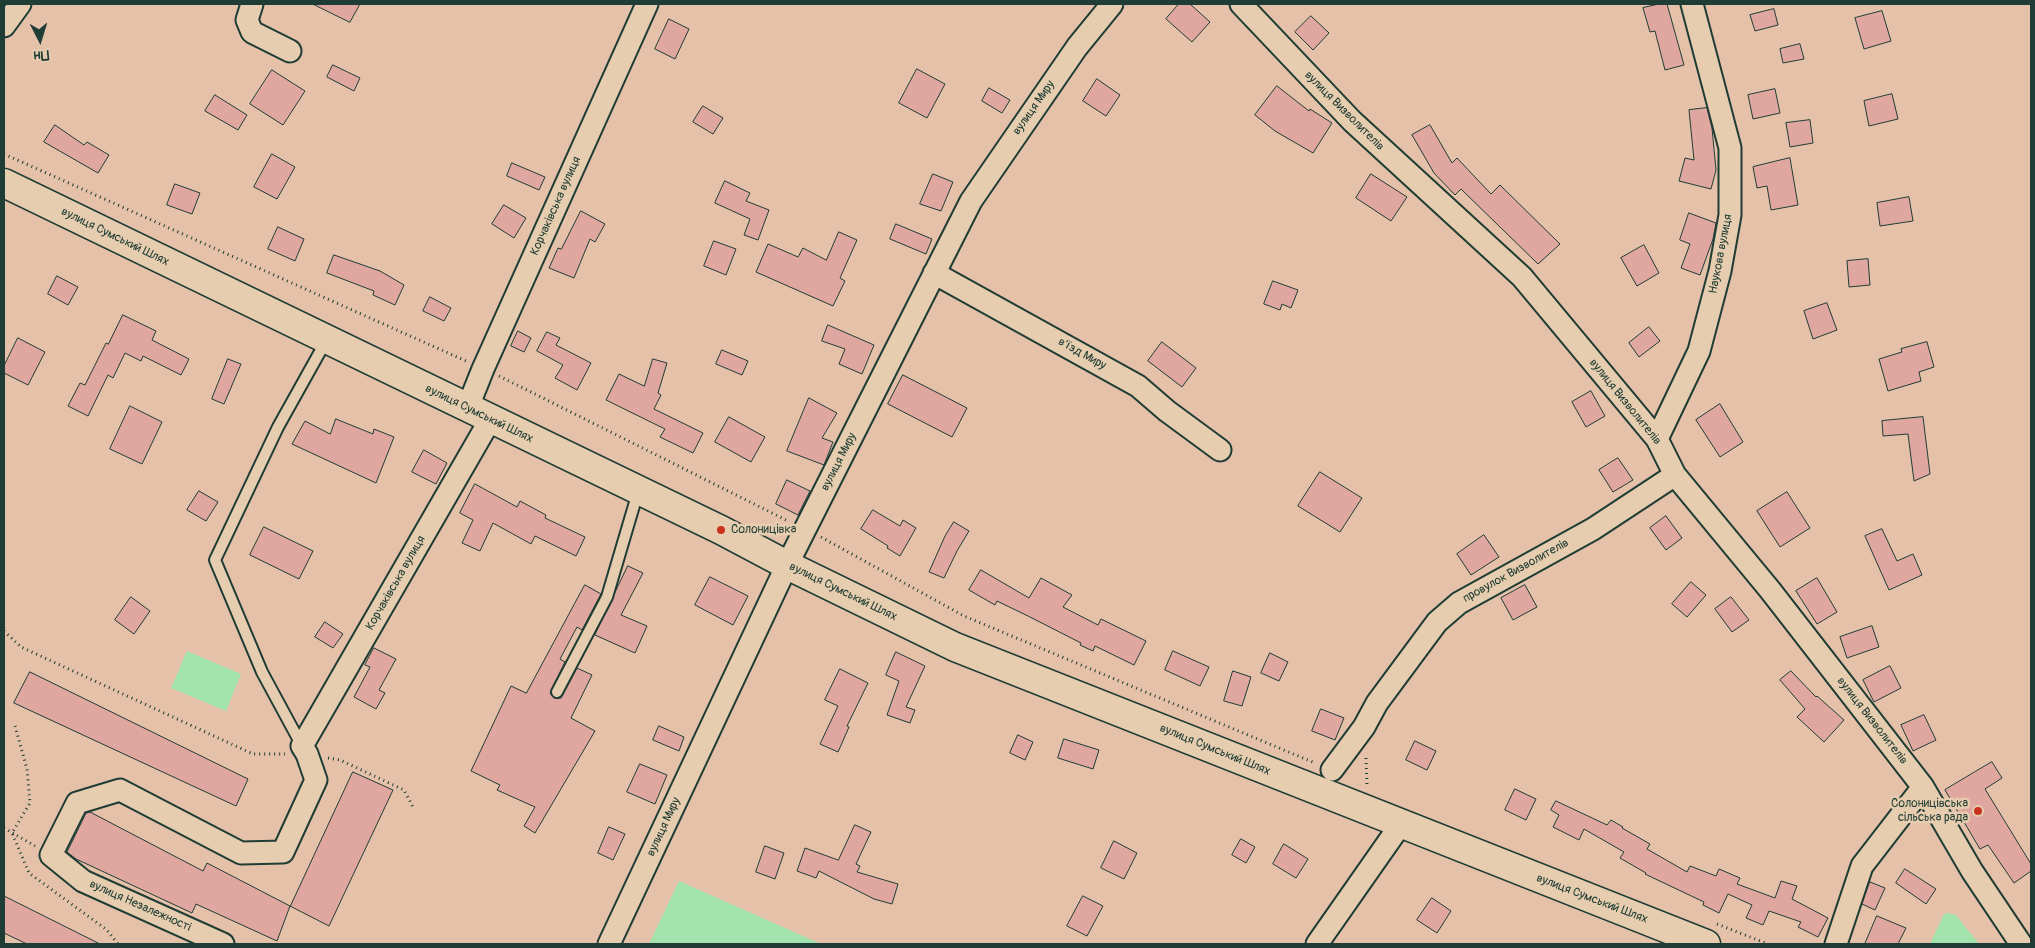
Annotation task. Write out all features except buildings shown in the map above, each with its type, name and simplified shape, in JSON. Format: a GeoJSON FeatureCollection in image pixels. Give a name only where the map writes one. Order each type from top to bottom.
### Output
{"type":"FeatureCollection","features":[{"type":"Feature","properties":{"kind":"main road","name":"вулиця Сумський Шлях"},"geometry":{"type":"LineString","coordinates":[[4,183],[721,530],[956,647],[1369,794],[1401,824],[1710,933]]}},
{"type":"Feature","properties":{"kind":"street"},"geometry":{"type":"LineString","coordinates":[[4,26],[20,4]]}},
{"type":"Feature","properties":{"kind":"street"},"geometry":{"type":"LineString","coordinates":[[252,4],[247,20],[252,32],[290,52]]}},
{"type":"Feature","properties":{"kind":"street","name":"Корчаківська вулиця"},"geometry":{"type":"LineString","coordinates":[[305,750],[479,414],[483,369],[647,4]]}},
{"type":"Feature","properties":{"kind":"street","name":"вулиця Миру"},"geometry":{"type":"LineString","coordinates":[[609,944],[788,565],[971,201],[1077,47],[1112,4]]}},
{"type":"Feature","properties":{"kind":"street","name":"вулиця Визволителів"},"geometry":{"type":"LineString","coordinates":[[1242,4],[1352,121],[1522,277],[1657,438],[1675,475],[1770,590],[1923,787],[1972,871],[2021,944]]}},
{"type":"Feature","properties":{"kind":"street","name":"Наукова вулиця"},"geometry":{"type":"LineString","coordinates":[[1657,438],[1699,351],[1720,271],[1730,216],[1730,148],[1692,4]]}},
{"type":"Feature","properties":{"kind":"street","name":"в'їзд Миру"},"geometry":{"type":"LineString","coordinates":[[934,273],[1138,386],[1220,450]]}},
{"type":"Feature","properties":{"kind":"street","name":"провулок Визволителів"},"geometry":{"type":"LineString","coordinates":[[1332,770],[1364,727],[1377,703],[1437,622],[1459,603],[1593,529],[1675,475]]}},
{"type":"Feature","properties":{"kind":"street"},"geometry":{"type":"LineString","coordinates":[[51,855],[77,803],[120,790],[241,853],[282,852],[316,780],[305,750]]}},
{"type":"Feature","properties":{"kind":"street"},"geometry":{"type":"LineString","coordinates":[[1836,944],[1862,866],[1923,787]]}},
{"type":"Feature","properties":{"kind":"street"},"geometry":{"type":"LineString","coordinates":[[1316,944],[1401,824]]}},
{"type":"Feature","properties":{"kind":"street","name":"вулиця Незалежності"},"geometry":{"type":"LineString","coordinates":[[51,855],[84,881],[223,944]]}},
{"type":"Feature","properties":{"kind":"lane"},"geometry":{"type":"LineString","coordinates":[[305,750],[262,672],[215,560],[278,427],[326,340]]}},
{"type":"Feature","properties":{"kind":"lane"},"geometry":{"type":"LineString","coordinates":[[557,692],[607,597],[639,491]]}},
{"type":"Feature","properties":{"kind":"path"},"geometry":{"type":"LineString","coordinates":[[4,154],[483,369],[806,529],[964,616],[1332,770],[1369,794]]}},
{"type":"Feature","properties":{"kind":"path"},"geometry":{"type":"LineString","coordinates":[[4,631],[21,647],[253,754],[305,750],[340,760],[404,790],[413,807]]}},
{"type":"Feature","properties":{"kind":"path"},"geometry":{"type":"LineString","coordinates":[[1364,727],[1369,794]]}},
{"type":"Feature","properties":{"kind":"path"},"geometry":{"type":"LineString","coordinates":[[4,828],[51,855]]}},
{"type":"Feature","properties":{"kind":"path"},"geometry":{"type":"LineString","coordinates":[[1710,933],[1768,944]]}},
{"type":"Feature","properties":{"kind":"green space"},"geometry":{"type":"Polygon","coordinates":[[[187,651],[241,674],[226,711],[171,688],[187,651]]]}},
{"type":"Feature","properties":{"kind":"green space"},"geometry":{"type":"Polygon","coordinates":[[[679,881],[821,944],[649,944],[679,881]]]}},
{"type":"Feature","properties":{"kind":"green space"},"geometry":{"type":"Polygon","coordinates":[[[1944,914],[1956,915],[1979,944],[1930,944],[1944,914]]]}},
{"type":"Feature","properties":{"kind":"place","name":"Солоницівка"},"geometry":{"type":"Point","coordinates":[721,530]}},
{"type":"Feature","properties":{"kind":"place","name":"Солоницівська сільська рада"},"geometry":{"type":"Point","coordinates":[1978,811]}}]}
